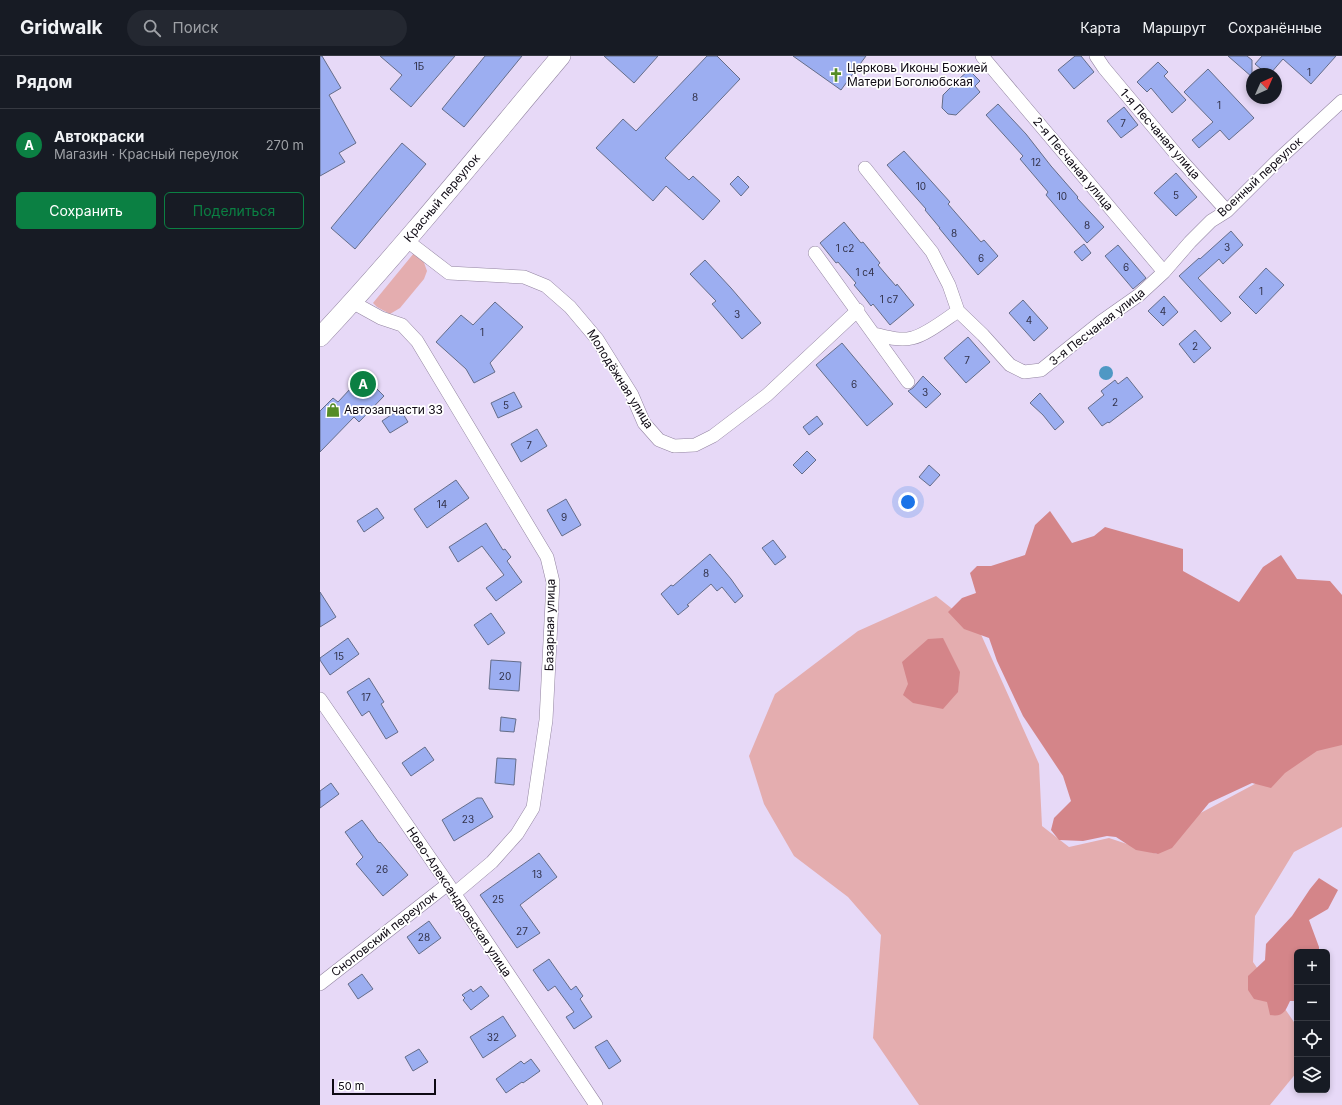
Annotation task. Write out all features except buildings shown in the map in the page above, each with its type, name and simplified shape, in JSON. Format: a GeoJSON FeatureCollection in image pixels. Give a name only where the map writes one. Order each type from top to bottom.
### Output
{"type":"FeatureCollection","features":[{"type":"Feature","properties":{"kind":"main road","name":"Красный переулок"},"geometry":{"type":"LineString","coordinates":[[320,337],[406,240],[561,56]]}},
{"type":"Feature","properties":{"kind":"street","name":"2-я Песчаная улица"},"geometry":{"type":"LineString","coordinates":[[982,56],[1164,272]]}},
{"type":"Feature","properties":{"kind":"street","name":"1-я Песчаная улица"},"geometry":{"type":"LineString","coordinates":[[1096,56],[1104,68],[1181,160],[1227,211]]}},
{"type":"Feature","properties":{"kind":"street","name":"Военный переулок"},"geometry":{"type":"LineString","coordinates":[[1164,272],[1190,242],[1211,221],[1227,211],[1279,159],[1342,101]]}},
{"type":"Feature","properties":{"kind":"street","name":"3-я Песчаная улица"},"geometry":{"type":"LineString","coordinates":[[865,168],[932,252],[949,285],[958,311],[1010,366],[1024,372],[1041,370],[1102,321],[1139,295],[1164,272]]}},
{"type":"Feature","properties":{"kind":"street","name":"Молодёжная улица"},"geometry":{"type":"LineString","coordinates":[[406,240],[449,273],[524,277],[546,286],[570,307],[597,339],[632,395],[644,423],[659,440],[674,446],[694,445],[718,432],[772,391],[858,310]]}},
{"type":"Feature","properties":{"kind":"street"},"geometry":{"type":"LineString","coordinates":[[815,253],[858,310],[908,382]]}},
{"type":"Feature","properties":{"kind":"street","name":"Базарная улица"},"geometry":{"type":"LineString","coordinates":[[352,302],[381,318],[402,325],[417,340],[547,557],[553,582],[546,720],[533,808],[517,834],[492,862],[451,889]]}},
{"type":"Feature","properties":{"kind":"street"},"geometry":{"type":"LineString","coordinates":[[874,334],[894,339],[912,338],[931,329],[958,311]]}},
{"type":"Feature","properties":{"kind":"street","name":"Ново-Александровская улица"},"geometry":{"type":"LineString","coordinates":[[320,699],[451,889],[596,1105]]}},
{"type":"Feature","properties":{"kind":"street","name":"Сноповский переулок"},"geometry":{"type":"LineString","coordinates":[[320,984],[451,889]]}},
{"type":"Feature","properties":{"kind":"shaded area"},"geometry":{"type":"Polygon","coordinates":[[[414,253],[422,257],[427,271],[424,279],[400,308],[390,314],[373,303],[414,253]]]}},
{"type":"Feature","properties":{"kind":"shaded area"},"geometry":{"type":"Polygon","coordinates":[[[1050,511],[1072,543],[1094,536],[1105,527],[1183,549],[1183,571],[1239,602],[1263,567],[1281,555],[1297,579],[1330,581],[1342,595],[1342,745],[1317,751],[1285,773],[1271,788],[1252,783],[1209,803],[1172,848],[1158,854],[1136,850],[1116,837],[1107,836],[1083,841],[1059,840],[1051,830],[1054,818],[1071,801],[1063,776],[1023,716],[997,661],[989,638],[964,629],[948,612],[962,598],[976,593],[970,573],[977,566],[991,566],[1025,555],[1035,525],[1050,511]]]}},
{"type":"Feature","properties":{"kind":"shaded area"},"geometry":{"type":"Polygon","coordinates":[[[936,596],[979,630],[1039,764],[1042,826],[1069,847],[1109,838],[1157,854],[1195,816],[1290,765],[1342,734],[1342,827],[1294,852],[1255,916],[1253,962],[1294,1022],[1294,1076],[1270,1105],[919,1105],[873,1038],[881,935],[848,897],[794,856],[764,804],[749,756],[775,694],[858,631],[936,596]]]}},
{"type":"Feature","properties":{"kind":"shaded area"},"geometry":{"type":"Polygon","coordinates":[[[943,638],[960,672],[958,692],[943,709],[913,703],[903,695],[908,684],[902,662],[928,639],[943,638]]]}},
{"type":"Feature","properties":{"kind":"shaded area"},"geometry":{"type":"Polygon","coordinates":[[[1319,878],[1338,890],[1328,909],[1309,920],[1319,949],[1294,949],[1294,1001],[1290,1001],[1283,1013],[1278,1015],[1270,1015],[1267,1002],[1254,999],[1248,990],[1248,976],[1265,960],[1266,944],[1292,916],[1319,878]]]}},
{"type":"Feature","properties":{"kind":"water"},"geometry":{"type":"Polygon","coordinates":[[[1103,366],[1109,366],[1113,370],[1113,376],[1109,380],[1103,380],[1099,376],[1099,370],[1103,366]]]}},
{"type":"Feature","properties":{"kind":"place","name":"Церковь Иконы Божией Матери Боголюбская"},"geometry":{"type":"Point","coordinates":[836,75]}},
{"type":"Feature","properties":{"kind":"place","name":"Автокраски"},"geometry":{"type":"Point","coordinates":[363,384]}},
{"type":"Feature","properties":{"kind":"place","name":"Автозапчасти 33"},"geometry":{"type":"Point","coordinates":[333,410]}}]}
